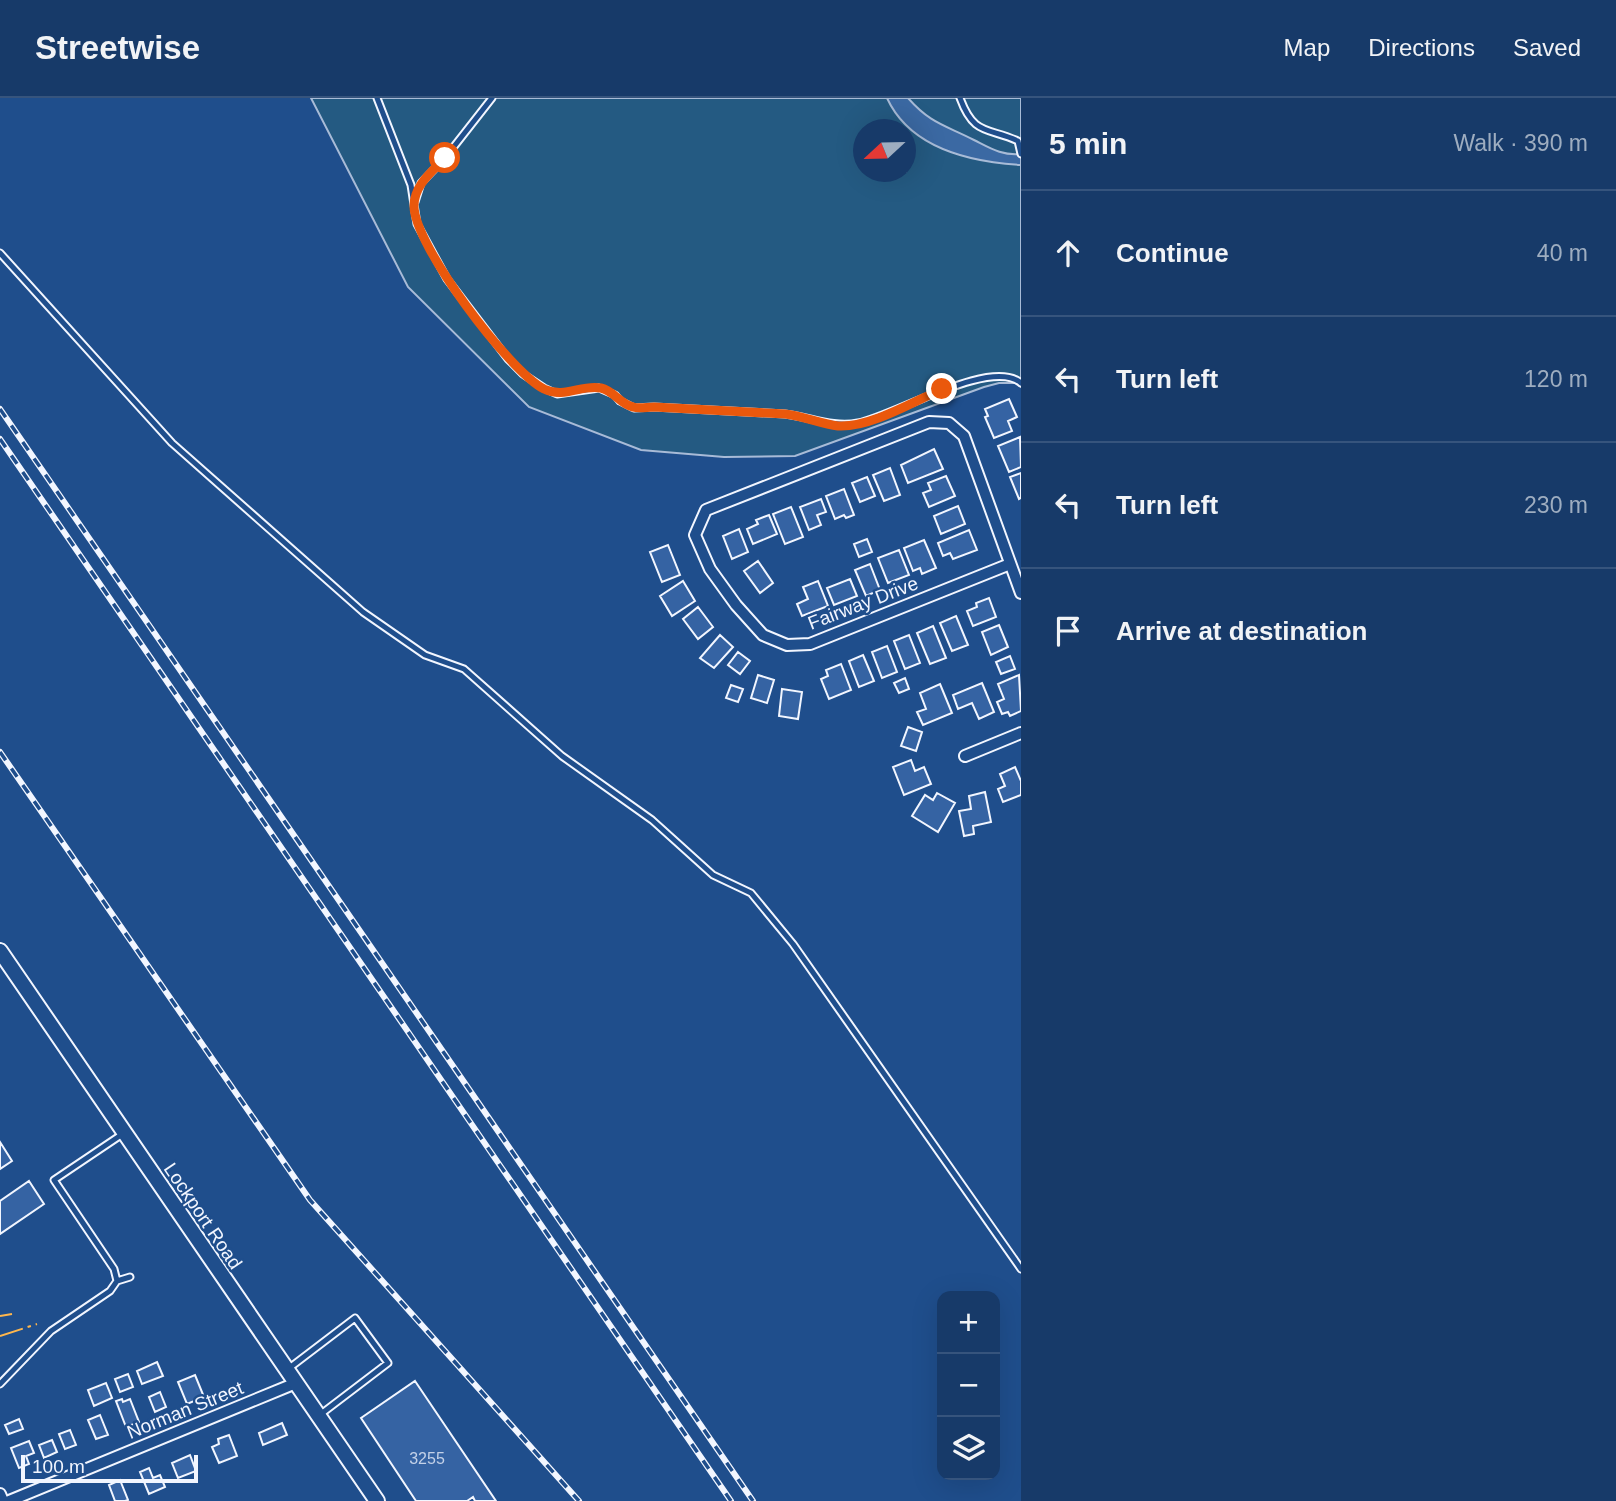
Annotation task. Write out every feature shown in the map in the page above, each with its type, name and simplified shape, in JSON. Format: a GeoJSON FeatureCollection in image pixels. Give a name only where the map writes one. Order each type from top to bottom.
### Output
{"type":"FeatureCollection","features":[{"type":"Feature","properties":{"kind":"street","name":"Fairway Drive"},"geometry":{"type":"LineString","coordinates":[[929,422],[949,423],[964,436],[1010,564],[810,644],[787,645],[763,635],[736,605],[710,569],[695,535],[706,510],[929,422]]}},
{"type":"Feature","properties":{"kind":"street"},"geometry":{"type":"LineString","coordinates":[[1010,564],[1021,593]]}},
{"type":"Feature","properties":{"kind":"street"},"geometry":{"type":"LineString","coordinates":[[965,756],[1021,733]]}},
{"type":"Feature","properties":{"kind":"street","name":"Lockport Road"},"geometry":{"type":"LineString","coordinates":[[0,951],[377,1501]]}},
{"type":"Feature","properties":{"kind":"street","name":"Norman Street"},"geometry":{"type":"LineString","coordinates":[[9,1501],[296,1383]]}},
{"type":"Feature","properties":{"kind":"street"},"geometry":{"type":"LineString","coordinates":[[0,1494],[3,1501]]}},
{"type":"Feature","properties":{"kind":"lane"},"geometry":{"type":"LineString","coordinates":[[377,98],[411,185],[417,224],[447,279],[523,374],[557,394],[599,388],[634,408],[785,414],[838,426],[870,420],[942,389],[966,383],[996,377],[1017,379],[1021,383]]}},
{"type":"Feature","properties":{"kind":"lane"},"geometry":{"type":"LineString","coordinates":[[414,205],[421,183],[445,158],[492,98]]}},
{"type":"Feature","properties":{"kind":"lane"},"geometry":{"type":"LineString","coordinates":[[960,98],[970,118],[980,129],[1018,141],[1021,154]]}},
{"type":"Feature","properties":{"kind":"lane"},"geometry":{"type":"LineString","coordinates":[[406,174],[421,183]]}},
{"type":"Feature","properties":{"kind":"lane"},"geometry":{"type":"LineString","coordinates":[[0,253],[172,443],[363,612],[425,655],[464,669],[562,756],[652,820],[713,874],[751,893],[801,955],[1021,1269]]}},
{"type":"Feature","properties":{"kind":"lane"},"geometry":{"type":"LineString","coordinates":[[117,1280],[114,1269],[54,1180],[124,1133]]}},
{"type":"Feature","properties":{"kind":"lane"},"geometry":{"type":"LineString","coordinates":[[0,1384],[51,1331],[110,1291],[117,1280],[130,1277]]}},
{"type":"Feature","properties":{"kind":"lane"},"geometry":{"type":"LineString","coordinates":[[286,1370],[355,1318],[388,1363],[318,1416]]}},
{"type":"Feature","properties":{"kind":"shaded area"},"geometry":{"type":"Polygon","coordinates":[[[311,98],[1021,98],[1021,387],[1016,383],[999,383],[984,387],[795,456],[724,457],[641,450],[529,407],[408,287],[311,98]]]}},
{"type":"Feature","properties":{"kind":"shaded area"},"geometry":{"type":"Polygon","coordinates":[[[887,98],[908,98],[931,119],[946,127],[996,151],[1021,154],[1021,165],[982,160],[944,149],[916,133],[916,119],[901,119],[887,98]]]}},
{"type":"Feature","properties":{"kind":"building"},"geometry":{"type":"Polygon","coordinates":[[[1009,399],[1017,417],[1008,421],[1012,431],[994,438],[985,417],[988,416],[985,409],[1009,399]]]}},
{"type":"Feature","properties":{"kind":"building"},"geometry":{"type":"Polygon","coordinates":[[[1020,437],[1021,467],[1009,472],[998,446],[1020,437]]]}},
{"type":"Feature","properties":{"kind":"building"},"geometry":{"type":"Polygon","coordinates":[[[934,449],[943,469],[908,483],[901,465],[934,449]]]}},
{"type":"Feature","properties":{"kind":"building"},"geometry":{"type":"Polygon","coordinates":[[[890,468],[900,495],[884,501],[873,475],[890,468]]]}},
{"type":"Feature","properties":{"kind":"building"},"geometry":{"type":"Polygon","coordinates":[[[1021,473],[1021,498],[1019,499],[1010,477],[1021,473]]]}},
{"type":"Feature","properties":{"kind":"building"},"geometry":{"type":"Polygon","coordinates":[[[946,476],[955,496],[929,507],[923,493],[931,490],[928,483],[946,476]]]}},
{"type":"Feature","properties":{"kind":"building"},"geometry":{"type":"Polygon","coordinates":[[[867,477],[875,496],[860,502],[852,483],[867,477]]]}},
{"type":"Feature","properties":{"kind":"building"},"geometry":{"type":"Polygon","coordinates":[[[844,489],[854,515],[835,519],[826,496],[844,489]]]}},
{"type":"Feature","properties":{"kind":"building"},"geometry":{"type":"Polygon","coordinates":[[[821,499],[826,512],[817,515],[821,525],[809,530],[800,507],[821,499]]]}},
{"type":"Feature","properties":{"kind":"building"},"geometry":{"type":"Polygon","coordinates":[[[958,506],[965,524],[941,534],[934,516],[958,506]]]}},
{"type":"Feature","properties":{"kind":"building"},"geometry":{"type":"Polygon","coordinates":[[[791,507],[803,537],[785,544],[773,514],[791,507]]]}},
{"type":"Feature","properties":{"kind":"building"},"geometry":{"type":"Polygon","coordinates":[[[769,515],[777,534],[753,544],[747,529],[758,524],[756,520],[769,515]]]}},
{"type":"Feature","properties":{"kind":"building"},"geometry":{"type":"Polygon","coordinates":[[[739,529],[748,552],[732,559],[723,536],[739,529]]]}},
{"type":"Feature","properties":{"kind":"building"},"geometry":{"type":"Polygon","coordinates":[[[969,530],[977,550],[953,559],[950,553],[943,556],[938,543],[969,530]]]}},
{"type":"Feature","properties":{"kind":"building"},"geometry":{"type":"Polygon","coordinates":[[[867,539],[872,552],[859,557],[854,544],[867,539]]]}},
{"type":"Feature","properties":{"kind":"building"},"geometry":{"type":"Polygon","coordinates":[[[924,540],[936,568],[922,574],[920,568],[913,571],[904,548],[924,540]]]}},
{"type":"Feature","properties":{"kind":"building"},"geometry":{"type":"Polygon","coordinates":[[[668,545],[680,575],[662,582],[650,552],[668,545]]]}},
{"type":"Feature","properties":{"kind":"building"},"geometry":{"type":"Polygon","coordinates":[[[899,550],[909,575],[888,583],[878,558],[899,550]]]}},
{"type":"Feature","properties":{"kind":"building"},"geometry":{"type":"Polygon","coordinates":[[[758,561],[773,583],[760,593],[744,571],[758,561]]]}},
{"type":"Feature","properties":{"kind":"building"},"geometry":{"type":"Polygon","coordinates":[[[870,564],[880,590],[866,596],[855,570],[870,564]]]}},
{"type":"Feature","properties":{"kind":"building"},"geometry":{"type":"Polygon","coordinates":[[[850,579],[857,596],[834,605],[827,588],[850,579]]]}},
{"type":"Feature","properties":{"kind":"building"},"geometry":{"type":"Polygon","coordinates":[[[683,581],[695,601],[672,616],[660,596],[683,581]]]}},
{"type":"Feature","properties":{"kind":"building"},"geometry":{"type":"Polygon","coordinates":[[[818,581],[828,606],[802,616],[797,604],[808,599],[803,587],[818,581]]]}},
{"type":"Feature","properties":{"kind":"building"},"geometry":{"type":"Polygon","coordinates":[[[989,598],[996,617],[973,626],[967,611],[977,607],[976,603],[989,598]]]}},
{"type":"Feature","properties":{"kind":"building"},"geometry":{"type":"Polygon","coordinates":[[[698,607],[713,627],[698,639],[683,619],[698,607]]]}},
{"type":"Feature","properties":{"kind":"building"},"geometry":{"type":"Polygon","coordinates":[[[956,616],[968,645],[952,651],[940,623],[956,616]]]}},
{"type":"Feature","properties":{"kind":"building"},"geometry":{"type":"Polygon","coordinates":[[[999,625],[1008,647],[991,655],[982,632],[999,625]]]}},
{"type":"Feature","properties":{"kind":"building"},"geometry":{"type":"Polygon","coordinates":[[[933,626],[946,658],[930,664],[917,633],[933,626]]]}},
{"type":"Feature","properties":{"kind":"building"},"geometry":{"type":"Polygon","coordinates":[[[720,635],[733,647],[714,668],[700,658],[720,635]]]}},
{"type":"Feature","properties":{"kind":"building"},"geometry":{"type":"Polygon","coordinates":[[[909,635],[920,663],[905,669],[894,641],[909,635]]]}},
{"type":"Feature","properties":{"kind":"building"},"geometry":{"type":"Polygon","coordinates":[[[887,646],[897,672],[882,678],[872,652],[887,646]]]}},
{"type":"Feature","properties":{"kind":"building"},"geometry":{"type":"Polygon","coordinates":[[[738,652],[750,661],[740,674],[728,665],[738,652]]]}},
{"type":"Feature","properties":{"kind":"building"},"geometry":{"type":"Polygon","coordinates":[[[863,655],[874,681],[859,687],[849,661],[863,655]]]}},
{"type":"Feature","properties":{"kind":"building"},"geometry":{"type":"Polygon","coordinates":[[[1010,656],[1015,669],[1001,674],[996,662],[1010,656]]]}},
{"type":"Feature","properties":{"kind":"building"},"geometry":{"type":"Polygon","coordinates":[[[841,664],[851,690],[829,699],[821,679],[828,676],[826,670],[841,664]]]}},
{"type":"Feature","properties":{"kind":"building"},"geometry":{"type":"Polygon","coordinates":[[[758,675],[774,680],[767,703],[751,698],[758,675]]]}},
{"type":"Feature","properties":{"kind":"building"},"geometry":{"type":"Polygon","coordinates":[[[1019,675],[1021,711],[1010,716],[1008,712],[1002,714],[997,702],[1004,699],[998,684],[1019,675]]]}},
{"type":"Feature","properties":{"kind":"building"},"geometry":{"type":"Polygon","coordinates":[[[905,678],[909,689],[899,693],[894,683],[905,678]]]}},
{"type":"Feature","properties":{"kind":"building"},"geometry":{"type":"Polygon","coordinates":[[[982,683],[994,712],[979,719],[972,703],[958,709],[953,695],[982,683]]]}},
{"type":"Feature","properties":{"kind":"building"},"geometry":{"type":"Polygon","coordinates":[[[940,684],[952,713],[923,725],[917,712],[926,709],[920,693],[940,684]]]}},
{"type":"Feature","properties":{"kind":"building"},"geometry":{"type":"Polygon","coordinates":[[[731,685],[743,689],[738,702],[726,698],[731,685]]]}},
{"type":"Feature","properties":{"kind":"building"},"geometry":{"type":"Polygon","coordinates":[[[782,689],[802,692],[798,719],[779,716],[782,689]]]}},
{"type":"Feature","properties":{"kind":"building"},"geometry":{"type":"Polygon","coordinates":[[[908,727],[922,732],[916,751],[901,746],[908,727]]]}},
{"type":"Feature","properties":{"kind":"building"},"geometry":{"type":"Polygon","coordinates":[[[911,760],[915,771],[924,767],[931,784],[904,795],[893,767],[911,760]]]}},
{"type":"Feature","properties":{"kind":"building"},"geometry":{"type":"Polygon","coordinates":[[[1015,767],[1021,781],[1021,795],[1003,802],[998,789],[1005,786],[1000,774],[1015,767]]]}},
{"type":"Feature","properties":{"kind":"building"},"geometry":{"type":"Polygon","coordinates":[[[985,792],[991,822],[973,826],[974,834],[964,836],[959,811],[971,809],[969,796],[985,792]]]}},
{"type":"Feature","properties":{"kind":"building"},"geometry":{"type":"Polygon","coordinates":[[[937,793],[955,803],[938,832],[912,816],[925,795],[933,800],[937,793]]]}},
{"type":"Feature","properties":{"kind":"building"},"geometry":{"type":"Polygon","coordinates":[[[0,1142],[12,1161],[0,1169],[0,1142]]]}},
{"type":"Feature","properties":{"kind":"building"},"geometry":{"type":"Polygon","coordinates":[[[29,1181],[44,1204],[0,1234],[0,1201],[29,1181]]]}},
{"type":"Feature","properties":{"kind":"building"},"geometry":{"type":"Polygon","coordinates":[[[157,1362],[163,1376],[142,1384],[137,1371],[157,1362]]]}},
{"type":"Feature","properties":{"kind":"building"},"geometry":{"type":"Polygon","coordinates":[[[128,1374],[133,1387],[120,1392],[115,1379],[128,1374]]]}},
{"type":"Feature","properties":{"kind":"building"},"geometry":{"type":"Polygon","coordinates":[[[195,1375],[204,1397],[187,1404],[178,1382],[195,1375]]]}},
{"type":"Feature","properties":{"kind":"building"},"geometry":{"type":"Polygon","coordinates":[[[415,1381],[496,1501],[475,1501],[473,1497],[467,1501],[416,1501],[361,1418],[415,1381]]]}},
{"type":"Feature","properties":{"kind":"building"},"geometry":{"type":"Polygon","coordinates":[[[106,1383],[112,1398],[94,1406],[88,1390],[106,1383]]]}},
{"type":"Feature","properties":{"kind":"building"},"geometry":{"type":"Polygon","coordinates":[[[160,1392],[166,1407],[155,1412],[149,1397],[160,1392]]]}},
{"type":"Feature","properties":{"kind":"building"},"geometry":{"type":"Polygon","coordinates":[[[122,1399],[123,1402],[130,1399],[139,1422],[126,1427],[116,1401],[122,1399]]]}},
{"type":"Feature","properties":{"kind":"building"},"geometry":{"type":"Polygon","coordinates":[[[100,1415],[108,1435],[96,1439],[88,1420],[100,1415]]]}},
{"type":"Feature","properties":{"kind":"building"},"geometry":{"type":"Polygon","coordinates":[[[19,1419],[23,1429],[9,1434],[5,1425],[19,1419]]]}},
{"type":"Feature","properties":{"kind":"building"},"geometry":{"type":"Polygon","coordinates":[[[282,1423],[287,1435],[263,1445],[259,1433],[282,1423]]]}},
{"type":"Feature","properties":{"kind":"building"},"geometry":{"type":"Polygon","coordinates":[[[70,1430],[76,1445],[65,1449],[59,1434],[70,1430]]]}},
{"type":"Feature","properties":{"kind":"building"},"geometry":{"type":"Polygon","coordinates":[[[229,1435],[237,1456],[219,1463],[212,1447],[219,1444],[218,1439],[229,1435]]]}},
{"type":"Feature","properties":{"kind":"building"},"geometry":{"type":"Polygon","coordinates":[[[52,1440],[57,1452],[44,1458],[39,1445],[52,1440]]]}},
{"type":"Feature","properties":{"kind":"building"},"geometry":{"type":"Polygon","coordinates":[[[29,1441],[34,1453],[26,1456],[29,1464],[19,1468],[11,1448],[29,1441]]]}},
{"type":"Feature","properties":{"kind":"building"},"geometry":{"type":"Polygon","coordinates":[[[190,1455],[196,1471],[178,1478],[172,1463],[190,1455]]]}},
{"type":"Feature","properties":{"kind":"building"},"geometry":{"type":"Polygon","coordinates":[[[149,1468],[153,1478],[160,1475],[165,1487],[149,1494],[140,1472],[149,1468]]]}},
{"type":"Feature","properties":{"kind":"building"},"geometry":{"type":"Polygon","coordinates":[[[120,1480],[128,1500],[115,1501],[109,1485],[120,1480]]]}},
{"type":"Feature","properties":{"kind":"railway"},"geometry":{"type":"LineString","coordinates":[[0,409],[753,1501]]}},
{"type":"Feature","properties":{"kind":"railway"},"geometry":{"type":"LineString","coordinates":[[0,439],[731,1501]]}},
{"type":"Feature","properties":{"kind":"railway"},"geometry":{"type":"LineString","coordinates":[[0,752],[310,1200],[579,1501]]}},
{"type":"Feature","properties":{"kind":"power"},"geometry":{"type":"LineString","coordinates":[[0,1316],[12,1314]]}},
{"type":"Feature","properties":{"kind":"power"},"geometry":{"type":"LineString","coordinates":[[0,1336],[37,1324]]}},
{"type":"Feature","properties":{"kind":"route"},"geometry":{"type":"LineString","coordinates":[[445,158],[421,183],[417,191],[414,205],[417,224],[447,279],[508,359],[523,374],[544,388],[557,394],[588,388],[604,389],[634,408],[785,414],[838,426],[870,420],[942,389]]}}]}
